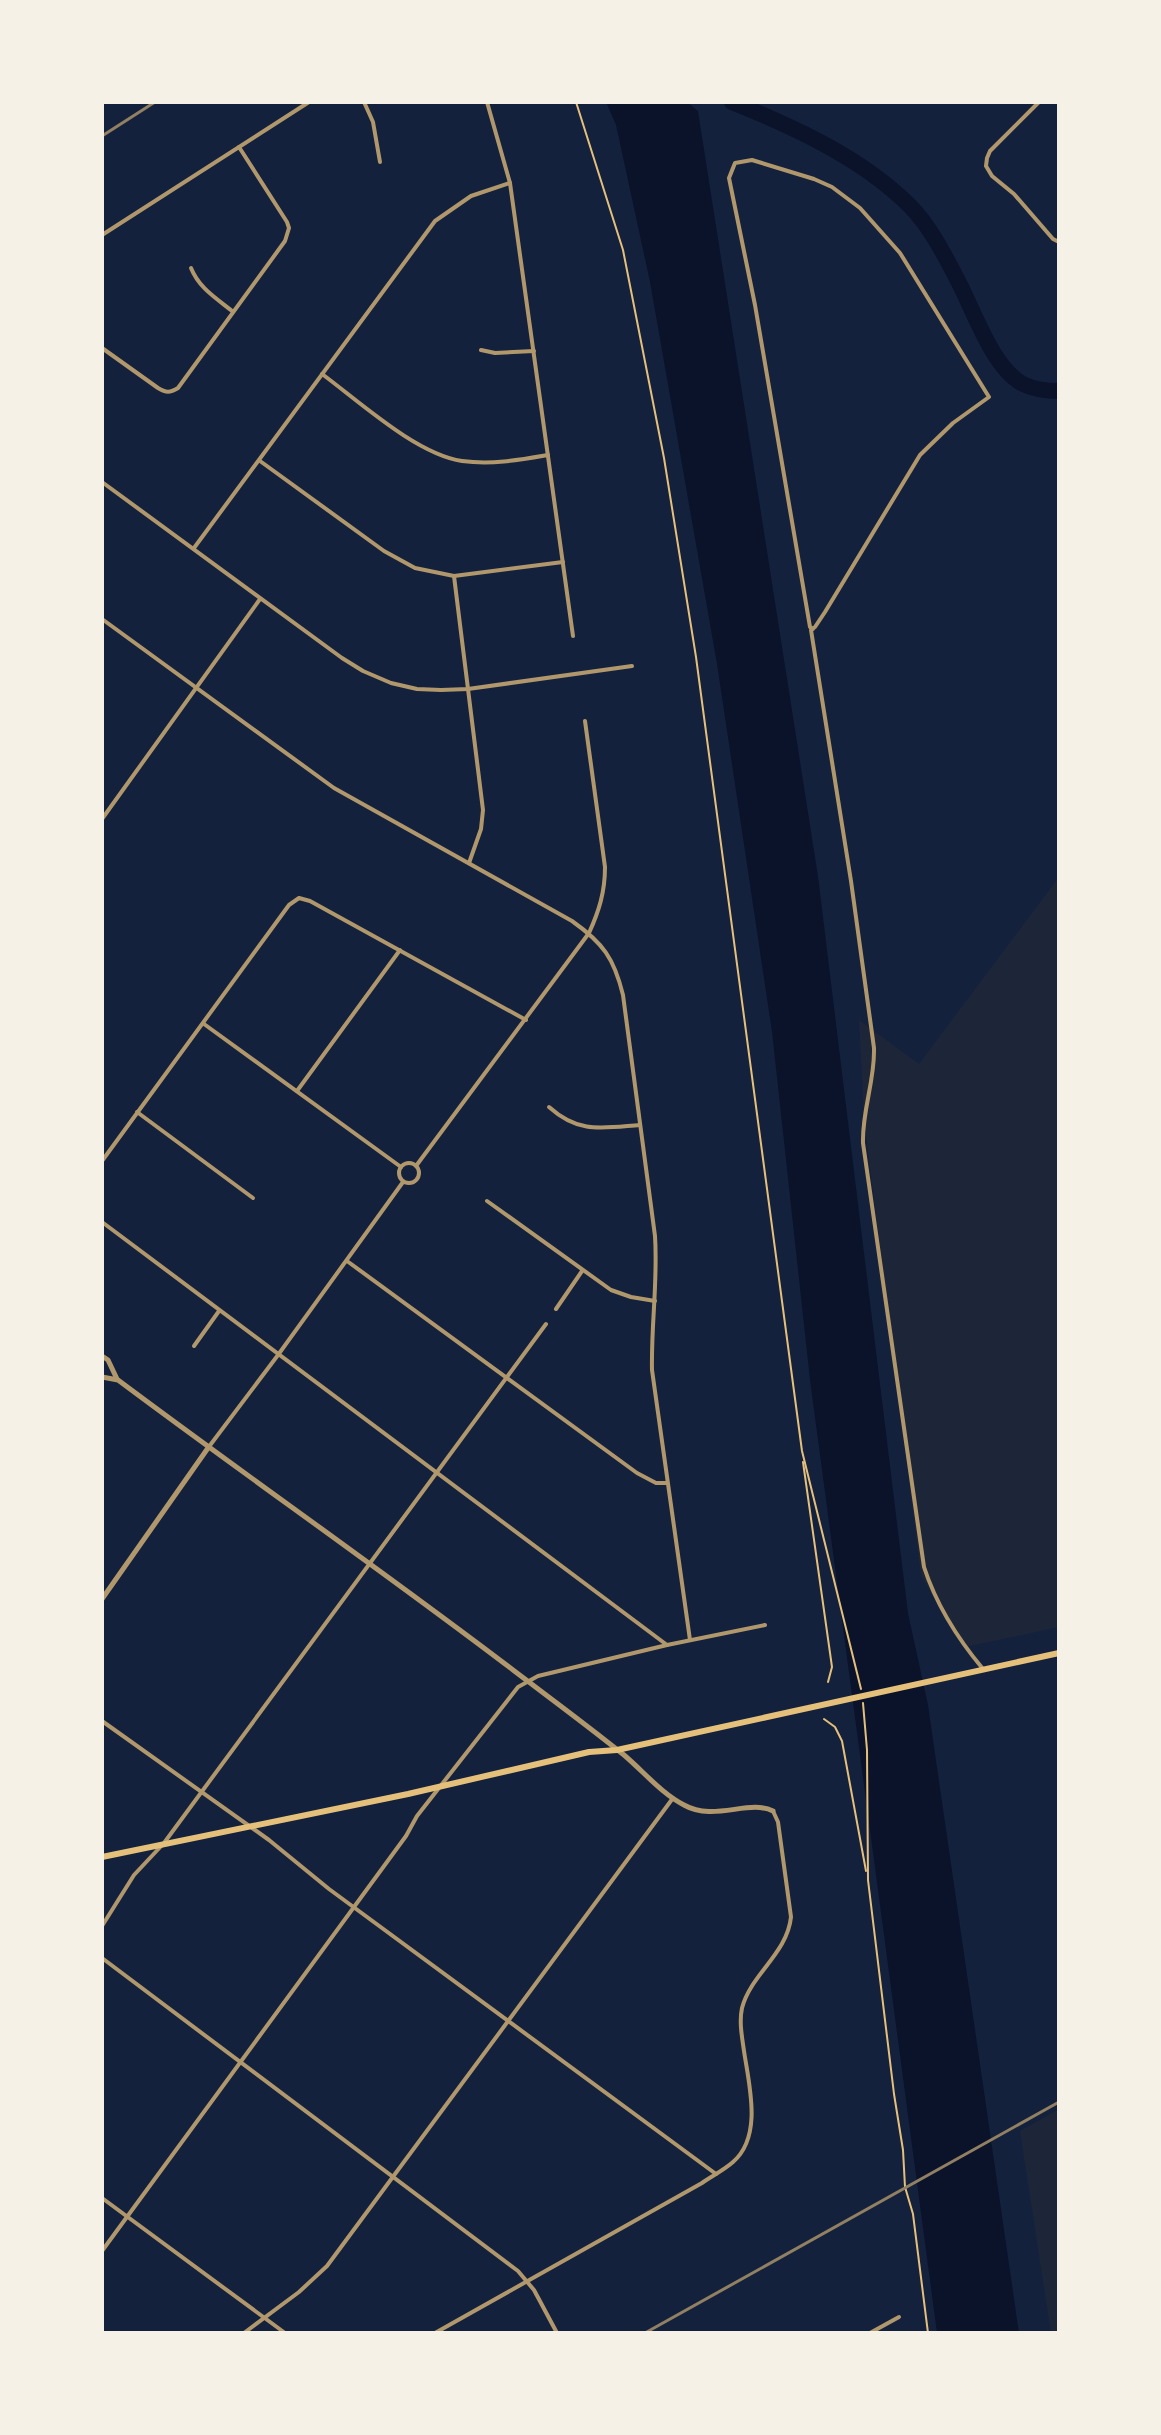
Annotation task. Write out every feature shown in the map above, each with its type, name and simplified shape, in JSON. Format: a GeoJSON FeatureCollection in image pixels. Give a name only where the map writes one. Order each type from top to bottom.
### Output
{"type":"FeatureCollection","features":[{"type":"Feature","properties":{"kind":"main road"},"geometry":{"type":"LineString","coordinates":[[102,1857],[440,1787],[589,1752],[617,1750],[1059,1653]]}},
{"type":"Feature","properties":{"kind":"street"},"geometry":{"type":"LineString","coordinates":[[102,235],[309,102]]}},
{"type":"Feature","properties":{"kind":"street"},"geometry":{"type":"LineString","coordinates":[[364,102],[373,122],[380,162]]}},
{"type":"Feature","properties":{"kind":"street"},"geometry":{"type":"LineString","coordinates":[[487,102],[510,183],[573,636]]}},
{"type":"Feature","properties":{"kind":"street"},"geometry":{"type":"LineString","coordinates":[[1039,102],[990,151],[986,166],[992,176],[1014,194],[1059,242]]}},
{"type":"Feature","properties":{"kind":"street"},"geometry":{"type":"LineString","coordinates":[[102,348],[164,392],[178,388],[285,241],[289,228],[239,147]]}},
{"type":"Feature","properties":{"kind":"street"},"geometry":{"type":"LineString","coordinates":[[812,630],[920,455],[953,423],[989,397],[900,253],[866,213],[848,198],[814,179],[752,160],[735,163],[729,178],[755,305],[812,630],[851,881],[874,1048],[863,1143],[924,1567],[963,1645],[983,1670]]}},
{"type":"Feature","properties":{"kind":"street"},"geometry":{"type":"LineString","coordinates":[[194,548],[435,221],[471,196],[510,183]]}},
{"type":"Feature","properties":{"kind":"street"},"geometry":{"type":"LineString","coordinates":[[191,268],[203,288],[232,311]]}},
{"type":"Feature","properties":{"kind":"street"},"geometry":{"type":"LineString","coordinates":[[481,350],[495,353],[534,351]]}},
{"type":"Feature","properties":{"kind":"street"},"geometry":{"type":"LineString","coordinates":[[321,374],[431,452],[461,461],[497,463],[548,455]]}},
{"type":"Feature","properties":{"kind":"street"},"geometry":{"type":"LineString","coordinates":[[260,461],[396,559],[429,573],[454,576],[563,562]]}},
{"type":"Feature","properties":{"kind":"street"},"geometry":{"type":"LineString","coordinates":[[102,482],[342,658],[377,677],[417,689],[468,689],[632,666]]}},
{"type":"Feature","properties":{"kind":"street"},"geometry":{"type":"LineString","coordinates":[[454,576],[483,810],[481,829],[469,863]]}},
{"type":"Feature","properties":{"kind":"street"},"geometry":{"type":"LineString","coordinates":[[102,819],[260,599]]}},
{"type":"Feature","properties":{"kind":"street"},"geometry":{"type":"LineString","coordinates":[[102,619],[334,788],[589,933],[604,947],[613,962],[621,985],[655,1236],[657,1270],[651,1339],[652,1370],[690,1640]]}},
{"type":"Feature","properties":{"kind":"street"},"geometry":{"type":"LineString","coordinates":[[416,1166],[589,933],[605,887],[605,867],[585,721]]}},
{"type":"Feature","properties":{"kind":"street"},"geometry":{"type":"LineString","coordinates":[[102,1161],[289,905],[299,898],[305,898],[526,1020]]}},
{"type":"Feature","properties":{"kind":"street"},"geometry":{"type":"LineString","coordinates":[[297,1091],[400,950]]}},
{"type":"Feature","properties":{"kind":"street"},"geometry":{"type":"LineString","coordinates":[[204,1024],[401,1167]]}},
{"type":"Feature","properties":{"kind":"street"},"geometry":{"type":"LineString","coordinates":[[549,1107],[561,1118],[588,1128],[640,1125]]}},
{"type":"Feature","properties":{"kind":"street"},"geometry":{"type":"LineString","coordinates":[[137,1112],[253,1198]]}},
{"type":"Feature","properties":{"kind":"street"},"geometry":{"type":"LineString","coordinates":[[407,1163],[416,1166],[418,1178],[413,1183],[403,1182],[399,1173],[401,1167],[407,1163]]}},
{"type":"Feature","properties":{"kind":"street"},"geometry":{"type":"LineString","coordinates":[[102,1599],[208,1448],[403,1182]]}},
{"type":"Feature","properties":{"kind":"street"},"geometry":{"type":"LineString","coordinates":[[487,1201],[611,1290],[655,1301]]}},
{"type":"Feature","properties":{"kind":"street"},"geometry":{"type":"LineString","coordinates":[[102,1222],[667,1645]]}},
{"type":"Feature","properties":{"kind":"street"},"geometry":{"type":"LineString","coordinates":[[347,1261],[637,1473],[656,1483],[667,1483]]}},
{"type":"Feature","properties":{"kind":"street"},"geometry":{"type":"LineString","coordinates":[[556,1309],[582,1271]]}},
{"type":"Feature","properties":{"kind":"street"},"geometry":{"type":"LineString","coordinates":[[194,1346],[219,1311]]}},
{"type":"Feature","properties":{"kind":"street"},"geometry":{"type":"LineString","coordinates":[[102,1926],[134,1875],[164,1843],[546,1324]]}},
{"type":"Feature","properties":{"kind":"street"},"geometry":{"type":"LineString","coordinates":[[102,1356],[108,1360],[118,1380],[527,1681],[617,1750],[673,1798],[685,1806],[718,1813],[759,1807],[773,1811],[778,1822],[791,1923],[780,1949],[743,2003],[741,2030],[751,2120],[741,2152],[716,2174],[435,2333]]}},
{"type":"Feature","properties":{"kind":"street"},"geometry":{"type":"LineString","coordinates":[[102,1377],[118,1380]]}},
{"type":"Feature","properties":{"kind":"street"},"geometry":{"type":"LineString","coordinates":[[102,2251],[406,1836],[417,1816],[518,1687],[538,1676],[765,1625]]}},
{"type":"Feature","properties":{"kind":"street"},"geometry":{"type":"LineString","coordinates":[[102,1721],[716,2174]]}},
{"type":"Feature","properties":{"kind":"street"},"geometry":{"type":"LineString","coordinates":[[244,2333],[299,2292],[327,2266],[673,1798]]}},
{"type":"Feature","properties":{"kind":"street"},"geometry":{"type":"LineString","coordinates":[[102,1958],[507,2261],[528,2281],[557,2333]]}},
{"type":"Feature","properties":{"kind":"street"},"geometry":{"type":"LineString","coordinates":[[102,2198],[285,2333]]}},
{"type":"Feature","properties":{"kind":"street"},"geometry":{"type":"LineString","coordinates":[[870,2333],[899,2317]]}},
{"type":"Feature","properties":{"kind":"path"},"geometry":{"type":"LineString","coordinates":[[576,102],[623,250],[664,458],[696,657],[832,1667],[828,1682]]}},
{"type":"Feature","properties":{"kind":"path"},"geometry":{"type":"LineString","coordinates":[[802,1451],[865,1710],[868,1880]]}},
{"type":"Feature","properties":{"kind":"path"},"geometry":{"type":"LineString","coordinates":[[824,1719],[835,1727],[842,1741],[868,1880],[903,2150],[905,2187],[913,2214],[928,2333]]}},
{"type":"Feature","properties":{"kind":"shaded area"},"geometry":{"type":"Polygon","coordinates":[[[606,102],[687,102],[698,111],[818,876],[908,1613],[928,1705],[1019,2333],[937,2333],[810,1380],[772,1032],[717,664],[650,282],[616,125],[606,102]]]}},
{"type":"Feature","properties":{"kind":"shaded area"},"geometry":{"type":"Polygon","coordinates":[[[1059,877],[1059,1627],[965,1647],[921,1576],[864,1119],[859,1020],[919,1064],[1059,877]]]}},
{"type":"Feature","properties":{"kind":"shaded area"},"geometry":{"type":"Polygon","coordinates":[[[1059,2109],[1059,2333],[1051,2333],[1020,2131],[1059,2109]]]}},
{"type":"Feature","properties":{"kind":"waterway"},"geometry":{"type":"LineString","coordinates":[[732,102],[826,145],[891,189],[910,206],[936,240],[1002,365],[1023,384],[1059,391]]}},
{"type":"Feature","properties":{"kind":"railway"},"geometry":{"type":"LineString","coordinates":[[102,136],[155,102]]}},
{"type":"Feature","properties":{"kind":"railway"},"geometry":{"type":"LineString","coordinates":[[645,2333],[1059,2102]]}}]}
